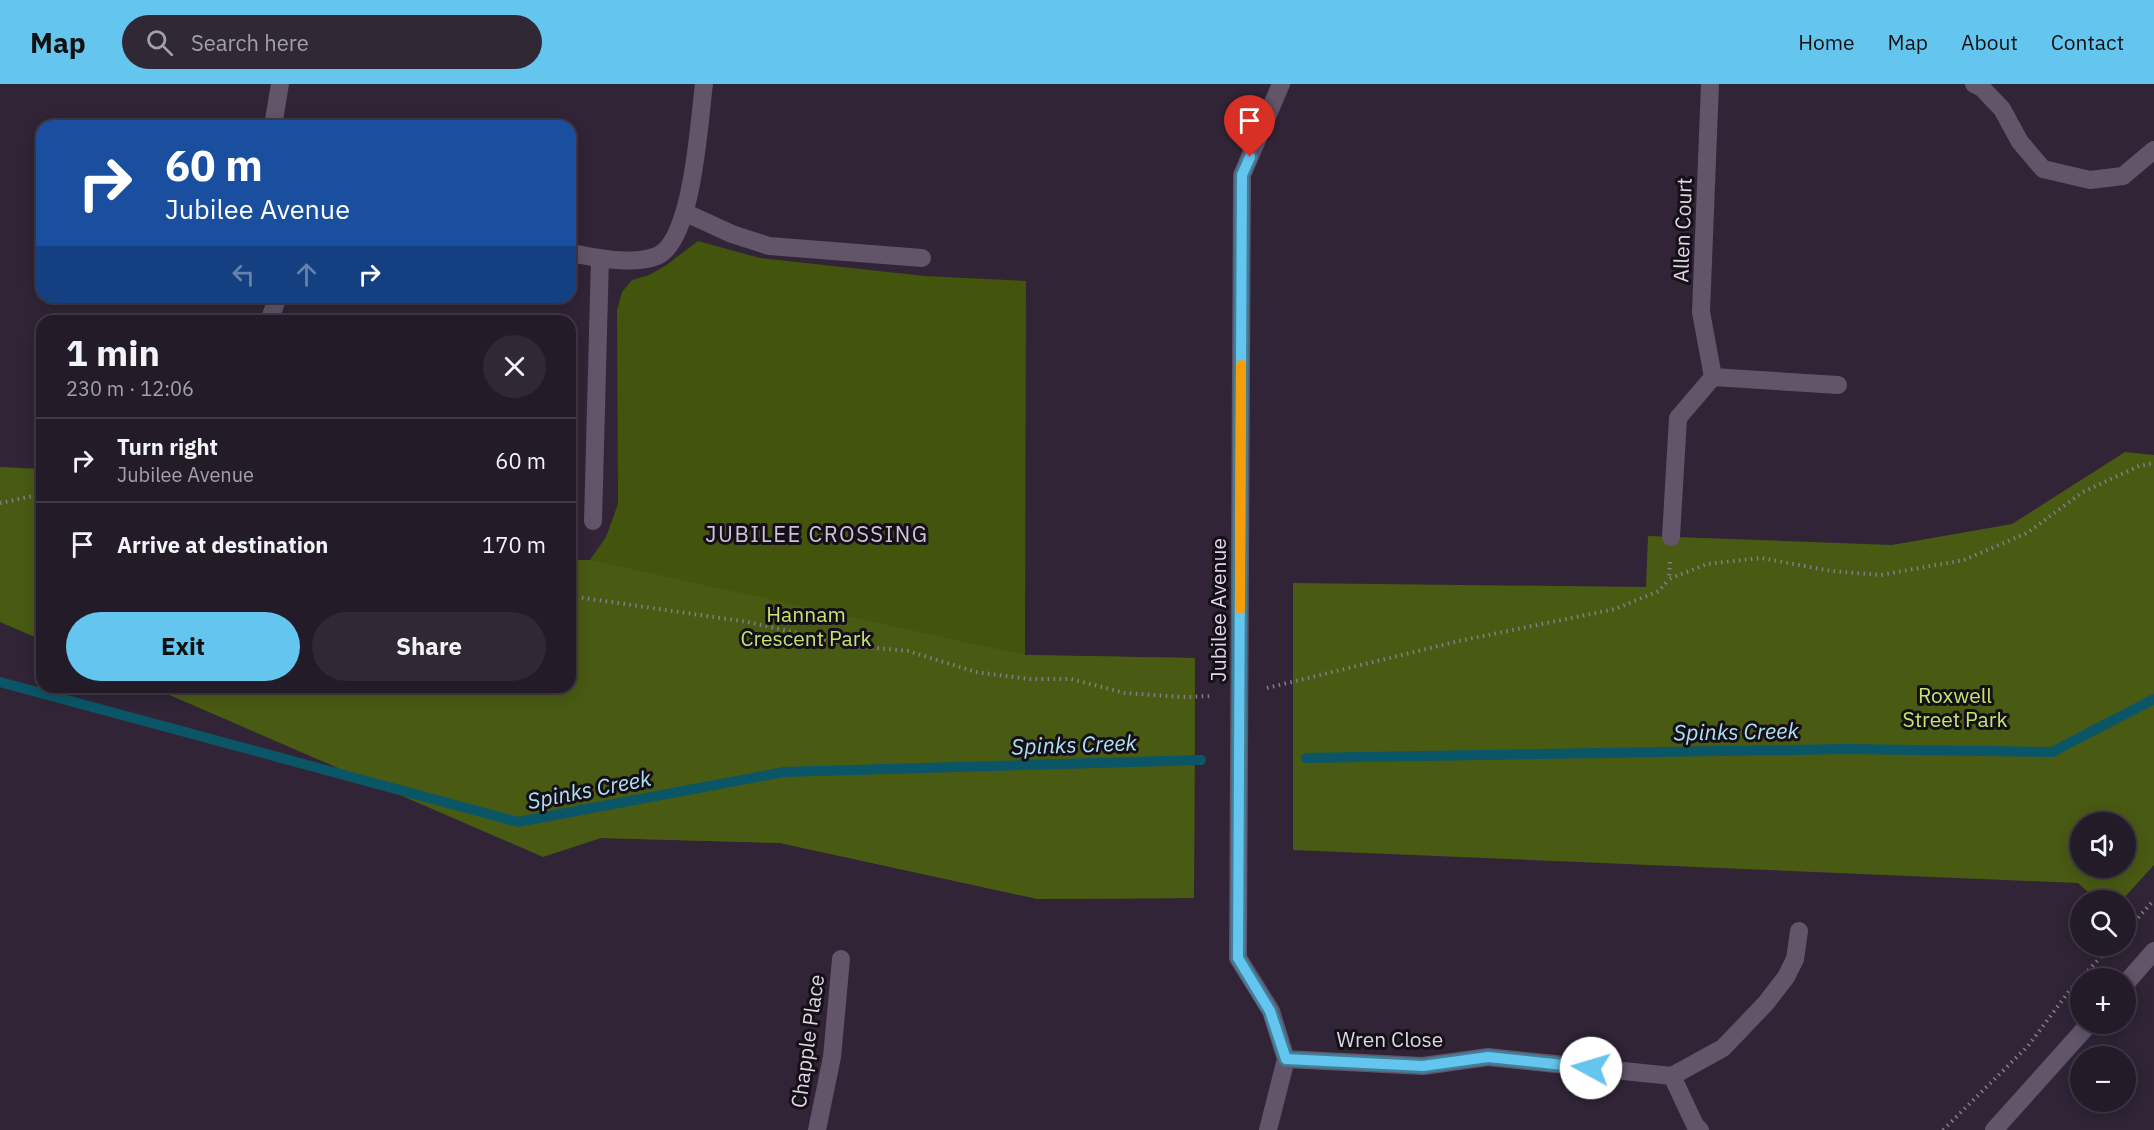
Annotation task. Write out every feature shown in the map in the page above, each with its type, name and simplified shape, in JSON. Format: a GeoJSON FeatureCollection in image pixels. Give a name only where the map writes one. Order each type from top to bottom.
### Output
{"type":"FeatureCollection","features":[{"type":"Feature","properties":{"kind":"street"},"geometry":{"type":"LineString","coordinates":[[274,120],[280,84]]}},
{"type":"Feature","properties":{"kind":"street"},"geometry":{"type":"LineString","coordinates":[[576,254],[635,260],[657,256],[672,242],[686,213],[704,84]]}},
{"type":"Feature","properties":{"kind":"street","name":"Jubilee Avenue"},"geometry":{"type":"LineString","coordinates":[[1281,84],[1242,175],[1238,958],[1270,1011],[1286,1059]]}},
{"type":"Feature","properties":{"kind":"street","name":"Allen Court"},"geometry":{"type":"LineString","coordinates":[[1710,84],[1701,312],[1713,377]]}},
{"type":"Feature","properties":{"kind":"street"},"geometry":{"type":"LineString","coordinates":[[1974,84],[1982,88],[2002,109],[2020,142],[2043,169],[2090,180],[2123,176],[2154,150]]}},
{"type":"Feature","properties":{"kind":"street"},"geometry":{"type":"LineString","coordinates":[[686,213],[732,234],[769,246],[922,258]]}},
{"type":"Feature","properties":{"kind":"street"},"geometry":{"type":"LineString","coordinates":[[593,521],[600,258]]}},
{"type":"Feature","properties":{"kind":"street"},"geometry":{"type":"LineString","coordinates":[[1671,537],[1678,418],[1713,377],[1838,385]]}},
{"type":"Feature","properties":{"kind":"street"},"geometry":{"type":"LineString","coordinates":[[1700,1130],[1695,1125],[1672,1076],[1723,1048],[1766,1003],[1786,978],[1795,959],[1799,931]]}},
{"type":"Feature","properties":{"kind":"street"},"geometry":{"type":"LineString","coordinates":[[2136,972],[2154,951]]}},
{"type":"Feature","properties":{"kind":"street","name":"Chapple Place"},"geometry":{"type":"LineString","coordinates":[[817,1130],[832,1057],[841,959]]}},
{"type":"Feature","properties":{"kind":"street"},"geometry":{"type":"LineString","coordinates":[[1994,1130],[2080,1034]]}},
{"type":"Feature","properties":{"kind":"street","name":"Wren Close"},"geometry":{"type":"LineString","coordinates":[[1286,1059],[1423,1066],[1488,1057],[1672,1076]]}},
{"type":"Feature","properties":{"kind":"street"},"geometry":{"type":"LineString","coordinates":[[1268,1130],[1286,1059]]}},
{"type":"Feature","properties":{"kind":"path"},"geometry":{"type":"LineString","coordinates":[[576,597],[748,622],[855,646],[908,651],[976,672],[1029,679],[1071,679],[1125,693],[1182,697],[1240,695],[1459,641],[1615,609],[1659,591],[1669,579],[1707,564],[1761,558],[1830,571],[1881,575],[1964,560],[2027,533],[2083,492],[2139,466],[2154,463]]}},
{"type":"Feature","properties":{"kind":"path"},"geometry":{"type":"LineString","coordinates":[[0,503],[36,495]]}},
{"type":"Feature","properties":{"kind":"path"},"geometry":{"type":"LineString","coordinates":[[1669,579],[1671,537]]}},
{"type":"Feature","properties":{"kind":"path"},"geometry":{"type":"LineString","coordinates":[[2136,920],[2154,900]]}},
{"type":"Feature","properties":{"kind":"path"},"geometry":{"type":"LineString","coordinates":[[1943,1130],[2028,1046],[2070,990],[2102,956]]}},
{"type":"Feature","properties":{"kind":"green space","name":"Hannam Crescent Park"},"geometry":{"type":"Polygon","coordinates":[[[698,241],[760,258],[925,276],[1026,281],[1025,655],[1195,658],[1194,898],[1038,899],[780,843],[601,838],[571,693],[576,693],[576,560],[590,560],[606,537],[618,504],[617,310],[622,292],[632,280],[649,275],[698,241]]]}},
{"type":"Feature","properties":{"kind":"green space","name":"Roxwell Street Park"},"geometry":{"type":"Polygon","coordinates":[[[2125,452],[2154,455],[2154,865],[2131,890],[2086,890],[2078,883],[1293,850],[1293,583],[1646,587],[1648,536],[1892,545],[2012,524],[2125,452]]]}},
{"type":"Feature","properties":{"kind":"green space"},"geometry":{"type":"Polygon","coordinates":[[[0,467],[36,469],[36,637],[0,622],[0,467]]]}},
{"type":"Feature","properties":{"kind":"green space"},"geometry":{"type":"Polygon","coordinates":[[[576,560],[590,560],[1025,655],[1195,658],[1194,898],[1038,899],[780,843],[601,838],[543,857],[165,693],[576,693],[576,560]]]}},
{"type":"Feature","properties":{"kind":"waterway","name":"Spinks Creek"},"geometry":{"type":"LineString","coordinates":[[0,682],[36,692]]}},
{"type":"Feature","properties":{"kind":"waterway","name":"Spinks Creek"},"geometry":{"type":"LineString","coordinates":[[41,693],[518,822],[784,772],[1201,760]]}},
{"type":"Feature","properties":{"kind":"waterway","name":"Spinks Creek"},"geometry":{"type":"LineString","coordinates":[[1306,758],[1847,749],[2052,752],[2154,699]]}},
{"type":"Feature","properties":{"kind":"slow traffic"},"geometry":{"type":"LineString","coordinates":[[1240,609],[1241,365]]}},
{"type":"Feature","properties":{"kind":"district","name":"JUBILEE CROSSING"},"geometry":{"type":"Point","coordinates":[817,533]}},
{"type":"Feature","properties":{"kind":"route"},"geometry":{"type":"LineString","coordinates":[[1250,157],[1242,175],[1238,958],[1270,1011],[1286,1059],[1423,1066],[1488,1057],[1591,1068]]}}]}
